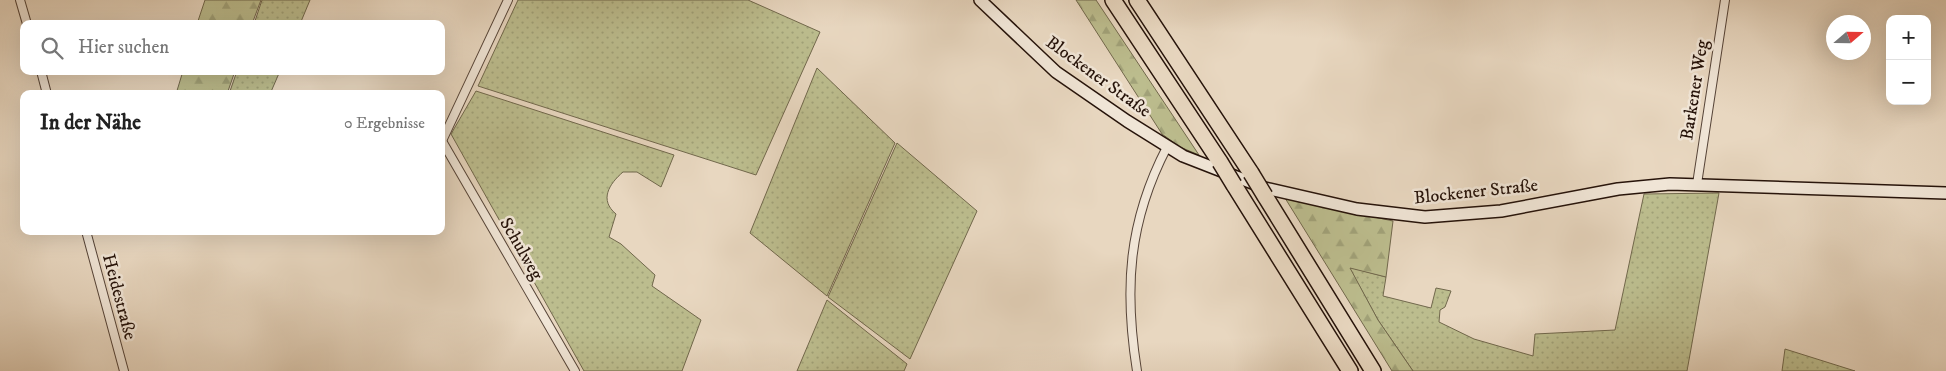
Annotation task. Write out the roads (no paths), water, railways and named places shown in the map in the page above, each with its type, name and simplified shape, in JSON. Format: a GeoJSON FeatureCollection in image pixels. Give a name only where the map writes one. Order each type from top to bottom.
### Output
{"type":"FeatureCollection","features":[{"type":"Feature","properties":{"kind":"highway"},"geometry":{"type":"LineString","coordinates":[[1113,0],[1220,162],[1350,371]]}},
{"type":"Feature","properties":{"kind":"highway"},"geometry":{"type":"LineString","coordinates":[[1137,0],[1251,173],[1373,371]]}},
{"type":"Feature","properties":{"kind":"street"},"geometry":{"type":"LineString","coordinates":[[20,0],[26,20]]}},
{"type":"Feature","properties":{"kind":"street"},"geometry":{"type":"LineString","coordinates":[[445,136],[508,0]]}},
{"type":"Feature","properties":{"kind":"street","name":"Blockener Straße"},"geometry":{"type":"LineString","coordinates":[[980,0],[1056,72],[1167,147],[1207,168],[1266,188],[1341,206],[1409,217],[1451,216],[1501,211],[1639,186],[1696,184],[1946,193]]}},
{"type":"Feature","properties":{"kind":"street","name":"Barkener Weg"},"geometry":{"type":"LineString","coordinates":[[1696,184],[1725,0]]}},
{"type":"Feature","properties":{"kind":"street"},"geometry":{"type":"LineString","coordinates":[[42,75],[46,90]]}},
{"type":"Feature","properties":{"kind":"street","name":"Schulweg"},"geometry":{"type":"LineString","coordinates":[[445,147],[576,371]]}},
{"type":"Feature","properties":{"kind":"street"},"geometry":{"type":"LineString","coordinates":[[1137,371],[1129,320],[1130,262],[1139,216],[1154,174],[1167,147]]}},
{"type":"Feature","properties":{"kind":"street","name":"Heidestraße"},"geometry":{"type":"LineString","coordinates":[[87,235],[124,371]]}}]}
